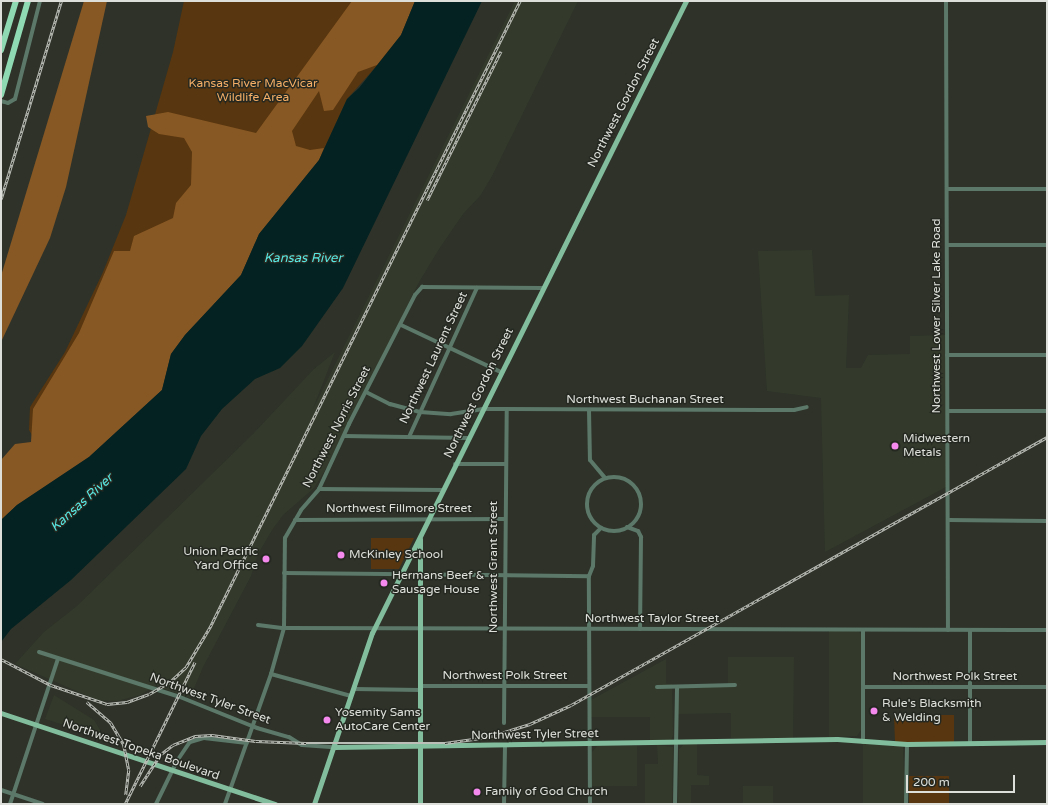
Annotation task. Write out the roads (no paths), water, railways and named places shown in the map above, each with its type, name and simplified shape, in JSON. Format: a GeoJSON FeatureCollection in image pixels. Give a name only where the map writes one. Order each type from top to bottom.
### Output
{"type":"FeatureCollection","features":[{"type":"Feature","properties":{"kind":"highway"},"geometry":{"type":"LineString","coordinates":[[1,50],[16,1]]}},
{"type":"Feature","properties":{"kind":"highway"},"geometry":{"type":"LineString","coordinates":[[1,95],[28,1]]}},
{"type":"Feature","properties":{"kind":"main road","name":"Northwest Gordon Street"},"geometry":{"type":"LineString","coordinates":[[314,804],[374,628],[686,1]]}},
{"type":"Feature","properties":{"kind":"main road"},"geometry":{"type":"LineString","coordinates":[[420,537],[420,804]]}},
{"type":"Feature","properties":{"kind":"main road","name":"Northwest Topeka Boulevard"},"geometry":{"type":"LineString","coordinates":[[1,713],[275,804]]}},
{"type":"Feature","properties":{"kind":"main road","name":"Northwest Tyler Street"},"geometry":{"type":"LineString","coordinates":[[334,747],[831,740],[907,744],[1047,742]]}},
{"type":"Feature","properties":{"kind":"street"},"geometry":{"type":"LineString","coordinates":[[2,101],[8,103],[15,99],[40,1]]}},
{"type":"Feature","properties":{"kind":"street","name":"Northwest Lower Silver Lake Road"},"geometry":{"type":"LineString","coordinates":[[946,1],[946,245],[949,520],[948,630]]}},
{"type":"Feature","properties":{"kind":"street"},"geometry":{"type":"LineString","coordinates":[[947,190],[1047,189]]}},
{"type":"Feature","properties":{"kind":"street"},"geometry":{"type":"LineString","coordinates":[[946,245],[1047,245]]}},
{"type":"Feature","properties":{"kind":"street","name":"Northwest Norris Street"},"geometry":{"type":"LineString","coordinates":[[284,574],[285,538],[294,520],[319,489],[366,392],[419,289],[422,287],[476,288]]}},
{"type":"Feature","properties":{"kind":"street"},"geometry":{"type":"LineString","coordinates":[[476,288],[542,288]]}},
{"type":"Feature","properties":{"kind":"street","name":"Northwest Laurent Street"},"geometry":{"type":"LineString","coordinates":[[409,437],[450,349],[476,288]]}},
{"type":"Feature","properties":{"kind":"street"},"geometry":{"type":"LineString","coordinates":[[401,325],[501,372]]}},
{"type":"Feature","properties":{"kind":"street"},"geometry":{"type":"LineString","coordinates":[[948,355],[1047,355]]}},
{"type":"Feature","properties":{"kind":"street","name":"Northwest Buchanan Street"},"geometry":{"type":"LineString","coordinates":[[366,392],[390,404],[420,412],[451,414],[482,410],[794,410],[807,407]]}},
{"type":"Feature","properties":{"kind":"street","name":"Northwest Grant Street"},"geometry":{"type":"LineString","coordinates":[[504,723],[504,464],[507,410]]}},
{"type":"Feature","properties":{"kind":"street"},"geometry":{"type":"LineString","coordinates":[[589,410],[590,460],[605,478]]}},
{"type":"Feature","properties":{"kind":"street"},"geometry":{"type":"LineString","coordinates":[[948,411],[1047,411]]}},
{"type":"Feature","properties":{"kind":"street"},"geometry":{"type":"LineString","coordinates":[[344,436],[468,438]]}},
{"type":"Feature","properties":{"kind":"street"},"geometry":{"type":"LineString","coordinates":[[456,464],[504,464]]}},
{"type":"Feature","properties":{"kind":"street"},"geometry":{"type":"LineString","coordinates":[[605,478],[624,478],[638,491],[641,504],[639,513],[627,527],[616,531],[601,528],[590,517],[587,502],[592,487],[605,478]]}},
{"type":"Feature","properties":{"kind":"street"},"geometry":{"type":"LineString","coordinates":[[319,489],[443,490]]}},
{"type":"Feature","properties":{"kind":"street","name":"Northwest Fillmore Street"},"geometry":{"type":"LineString","coordinates":[[294,520],[504,519]]}},
{"type":"Feature","properties":{"kind":"street"},"geometry":{"type":"LineString","coordinates":[[949,520],[1047,521]]}},
{"type":"Feature","properties":{"kind":"street"},"geometry":{"type":"LineString","coordinates":[[627,527],[638,532],[641,537],[640,629]]}},
{"type":"Feature","properties":{"kind":"street"},"geometry":{"type":"LineString","coordinates":[[590,804],[589,576],[593,566],[594,535],[601,528]]}},
{"type":"Feature","properties":{"kind":"street"},"geometry":{"type":"LineString","coordinates":[[225,804],[271,674],[284,628],[284,574],[402,573],[589,576]]}},
{"type":"Feature","properties":{"kind":"street","name":"Northwest Taylor Street"},"geometry":{"type":"LineString","coordinates":[[258,625],[284,628],[420,629],[1047,630]]}},
{"type":"Feature","properties":{"kind":"street"},"geometry":{"type":"LineString","coordinates":[[863,630],[863,742]]}},
{"type":"Feature","properties":{"kind":"street"},"geometry":{"type":"LineString","coordinates":[[970,630],[970,743]]}},
{"type":"Feature","properties":{"kind":"street","name":"Northwest Tyler Street"},"geometry":{"type":"LineString","coordinates":[[39,652],[180,697],[252,726],[282,735],[302,745],[334,747]]}},
{"type":"Feature","properties":{"kind":"street"},"geometry":{"type":"LineString","coordinates":[[10,804],[58,659]]}},
{"type":"Feature","properties":{"kind":"street"},"geometry":{"type":"LineString","coordinates":[[271,674],[351,696]]}},
{"type":"Feature","properties":{"kind":"street"},"geometry":{"type":"LineString","coordinates":[[657,687],[677,688],[735,685]]}},
{"type":"Feature","properties":{"kind":"street","name":"Northwest Polk Street"},"geometry":{"type":"LineString","coordinates":[[354,689],[589,686]]}},
{"type":"Feature","properties":{"kind":"street","name":"Northwest Polk Street"},"geometry":{"type":"LineString","coordinates":[[862,687],[1047,687]]}},
{"type":"Feature","properties":{"kind":"street"},"geometry":{"type":"LineString","coordinates":[[675,804],[677,688]]}},
{"type":"Feature","properties":{"kind":"street"},"geometry":{"type":"LineString","coordinates":[[156,804],[177,761],[190,742],[204,738],[247,743]]}},
{"type":"Feature","properties":{"kind":"street"},"geometry":{"type":"LineString","coordinates":[[906,804],[907,744]]}},
{"type":"Feature","properties":{"kind":"street"},"geometry":{"type":"LineString","coordinates":[[504,804],[505,745]]}},
{"type":"Feature","properties":{"kind":"street"},"geometry":{"type":"LineString","coordinates":[[1,790],[43,804]]}},
{"type":"Feature","properties":{"kind":"water","name":"Kansas River"},"geometry":{"type":"Polygon","coordinates":[[[415,1],[482,1],[343,288],[302,346],[280,368],[255,379],[222,409],[201,436],[186,469],[71,580],[11,629],[1,642],[1,520],[17,505],[89,457],[162,390],[171,354],[185,335],[241,275],[259,234],[319,160],[347,99],[359,88],[401,35],[415,1]]]}},
{"type":"Feature","properties":{"kind":"railway"},"geometry":{"type":"LineString","coordinates":[[1,199],[61,1]]}},
{"type":"Feature","properties":{"kind":"railway"},"geometry":{"type":"LineString","coordinates":[[1,659],[51,685],[107,704],[127,702],[149,694],[170,682],[186,667],[210,627],[520,1]]}},
{"type":"Feature","properties":{"kind":"railway"},"geometry":{"type":"LineString","coordinates":[[427,200],[501,51]]}},
{"type":"Feature","properties":{"kind":"railway"},"geometry":{"type":"LineString","coordinates":[[140,786],[161,754],[173,745],[195,736],[212,735],[256,741],[306,743],[445,743],[488,737],[530,724],[571,705],[1047,437]]}},
{"type":"Feature","properties":{"kind":"railway"},"geometry":{"type":"LineString","coordinates":[[125,804],[195,662]]}},
{"type":"Feature","properties":{"kind":"railway"},"geometry":{"type":"LineString","coordinates":[[87,702],[111,723],[124,745],[129,770],[126,795]]}},
{"type":"Feature","properties":{"kind":"place","name":"Midwestern Metals"},"geometry":{"type":"Point","coordinates":[895,446]}},
{"type":"Feature","properties":{"kind":"place","name":"McKinley School"},"geometry":{"type":"Point","coordinates":[341,555]}},
{"type":"Feature","properties":{"kind":"place","name":"Union Pacific Yard Office"},"geometry":{"type":"Point","coordinates":[266,559]}},
{"type":"Feature","properties":{"kind":"place","name":"Hermans Beef & Sausage House"},"geometry":{"type":"Point","coordinates":[384,583]}},
{"type":"Feature","properties":{"kind":"place","name":"Rule's Blacksmith & Welding"},"geometry":{"type":"Point","coordinates":[874,711]}},
{"type":"Feature","properties":{"kind":"place","name":"Yosemity Sams AutoCare Center"},"geometry":{"type":"Point","coordinates":[327,720]}},
{"type":"Feature","properties":{"kind":"place","name":"Family of God Church"},"geometry":{"type":"Point","coordinates":[477,792]}},
{"type":"Feature","properties":{"kind":"park label","name":"Kansas River MacVicar Wildlife Area"},"geometry":{"type":"Point","coordinates":[253,91]}}]}
